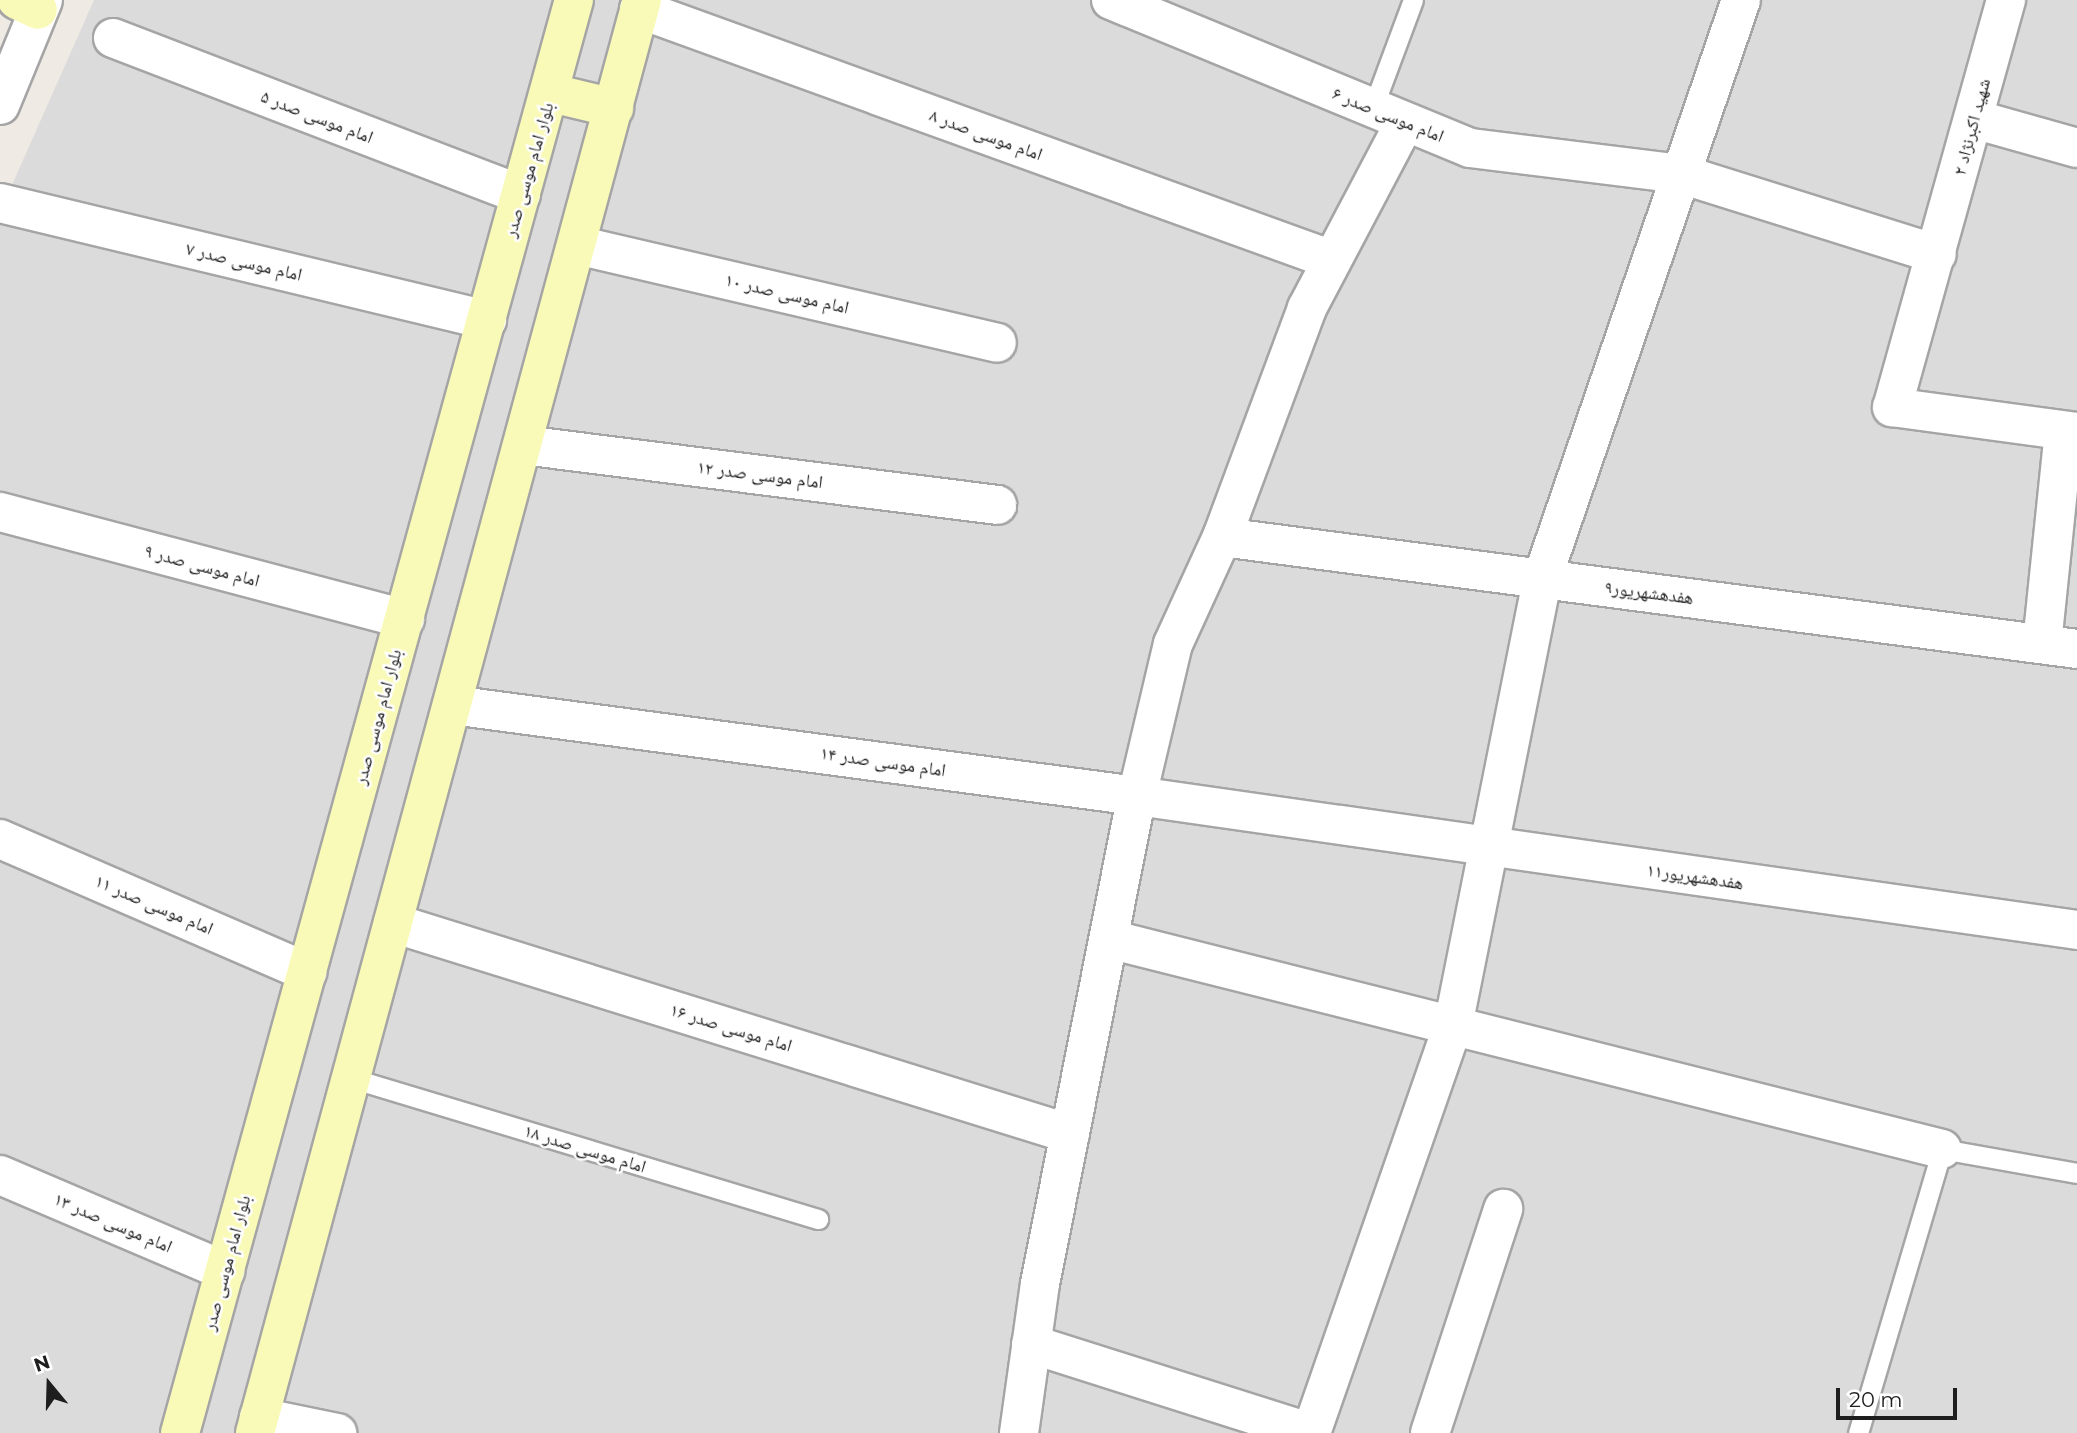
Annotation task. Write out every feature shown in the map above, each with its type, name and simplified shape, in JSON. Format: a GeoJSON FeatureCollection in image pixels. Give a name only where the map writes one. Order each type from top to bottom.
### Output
{"type":"FeatureCollection","features":[{"type":"Feature","properties":{"kind":"street","name":"بلوار امام موسی صدر"},"geometry":{"type":"LineString","coordinates":[[180,1433],[551,93],[574,0]]}},
{"type":"Feature","properties":{"kind":"street","name":"امام موسی صدر ۶"},"geometry":{"type":"LineString","coordinates":[[1111,0],[1388,117],[1471,148],[1681,174],[1937,254]]}},
{"type":"Feature","properties":{"kind":"street"},"geometry":{"type":"LineString","coordinates":[[1031,1344],[1311,1433],[1452,1026],[1542,579],[1741,0]]}},
{"type":"Feature","properties":{"kind":"street","name":"شهید اکبرنژاد ۲"},"geometry":{"type":"LineString","coordinates":[[2006,0],[1892,407],[2071,431]]}},
{"type":"Feature","properties":{"kind":"street"},"geometry":{"type":"LineString","coordinates":[[0,105],[32,3]]}},
{"type":"Feature","properties":{"kind":"street"},"geometry":{"type":"LineString","coordinates":[[337,1433],[257,1425],[641,4]]}},
{"type":"Feature","properties":{"kind":"street","name":"امام موسی صدر ۸"},"geometry":{"type":"LineString","coordinates":[[641,4],[1332,260]]}},
{"type":"Feature","properties":{"kind":"street","name":"امام موسی صدر ۵"},"geometry":{"type":"LineString","coordinates":[[113,38],[522,195]]}},
{"type":"Feature","properties":{"kind":"street"},"geometry":{"type":"LineString","coordinates":[[551,93],[614,108]]}},
{"type":"Feature","properties":{"kind":"street"},"geometry":{"type":"LineString","coordinates":[[1019,1433],[1031,1344],[1070,1133],[1138,796],[1173,644],[1222,537],[1307,308],[1332,260],[1388,117]]}},
{"type":"Feature","properties":{"kind":"street"},"geometry":{"type":"LineString","coordinates":[[1974,119],[2077,148]]}},
{"type":"Feature","properties":{"kind":"street","name":"امام موسی صدر ۷"},"geometry":{"type":"LineString","coordinates":[[0,203],[487,320]]}},
{"type":"Feature","properties":{"kind":"street","name":"امام موسی صدر ۱۰"},"geometry":{"type":"LineString","coordinates":[[577,245],[997,343]]}},
{"type":"Feature","properties":{"kind":"street"},"geometry":{"type":"LineString","coordinates":[[2059,646],[2071,431]]}},
{"type":"Feature","properties":{"kind":"street","name":"امام موسی صدر ۱۲"},"geometry":{"type":"LineString","coordinates":[[523,445],[997,505]]}},
{"type":"Feature","properties":{"kind":"street","name":"امام موسی صدر ۹"},"geometry":{"type":"LineString","coordinates":[[0,512],[405,619]]}},
{"type":"Feature","properties":{"kind":"street","name":"هفدهشهریور۹"},"geometry":{"type":"LineString","coordinates":[[1222,537],[2059,646]]}},
{"type":"Feature","properties":{"kind":"street","name":"امام موسی صدر ۱۴"},"geometry":{"type":"LineString","coordinates":[[452,705],[1138,796],[1313,822]]}},
{"type":"Feature","properties":{"kind":"street","name":"هفدهشهریور۱۱"},"geometry":{"type":"LineString","coordinates":[[1313,822],[2077,930]]}},
{"type":"Feature","properties":{"kind":"street","name":"امام موسی صدر ۱۱"},"geometry":{"type":"LineString","coordinates":[[0,839],[307,972]]}},
{"type":"Feature","properties":{"kind":"street","name":"امام موسی صدر ۱۶"},"geometry":{"type":"LineString","coordinates":[[393,923],[1070,1133]]}},
{"type":"Feature","properties":{"kind":"street"},"geometry":{"type":"LineString","coordinates":[[1109,939],[1942,1149]]}},
{"type":"Feature","properties":{"kind":"street","name":"امام موسی صدر ۱۳"},"geometry":{"type":"LineString","coordinates":[[0,1175],[225,1271]]}},
{"type":"Feature","properties":{"kind":"street"},"geometry":{"type":"LineString","coordinates":[[1430,1433],[1503,1209]]}},
{"type":"Feature","properties":{"kind":"lane"},"geometry":{"type":"LineString","coordinates":[[1388,117],[1413,0]]}},
{"type":"Feature","properties":{"kind":"lane","name":"امام موسی صدر ۱۸"},"geometry":{"type":"LineString","coordinates":[[351,1078],[818,1219]]}},
{"type":"Feature","properties":{"kind":"lane"},"geometry":{"type":"LineString","coordinates":[[1858,1433],[1942,1149],[2077,1173]]}},
{"type":"Feature","properties":{"kind":"shaded area"},"geometry":{"type":"Polygon","coordinates":[[[94,0],[2077,0],[2077,1433],[0,1433],[0,212],[94,0]]]}}]}
